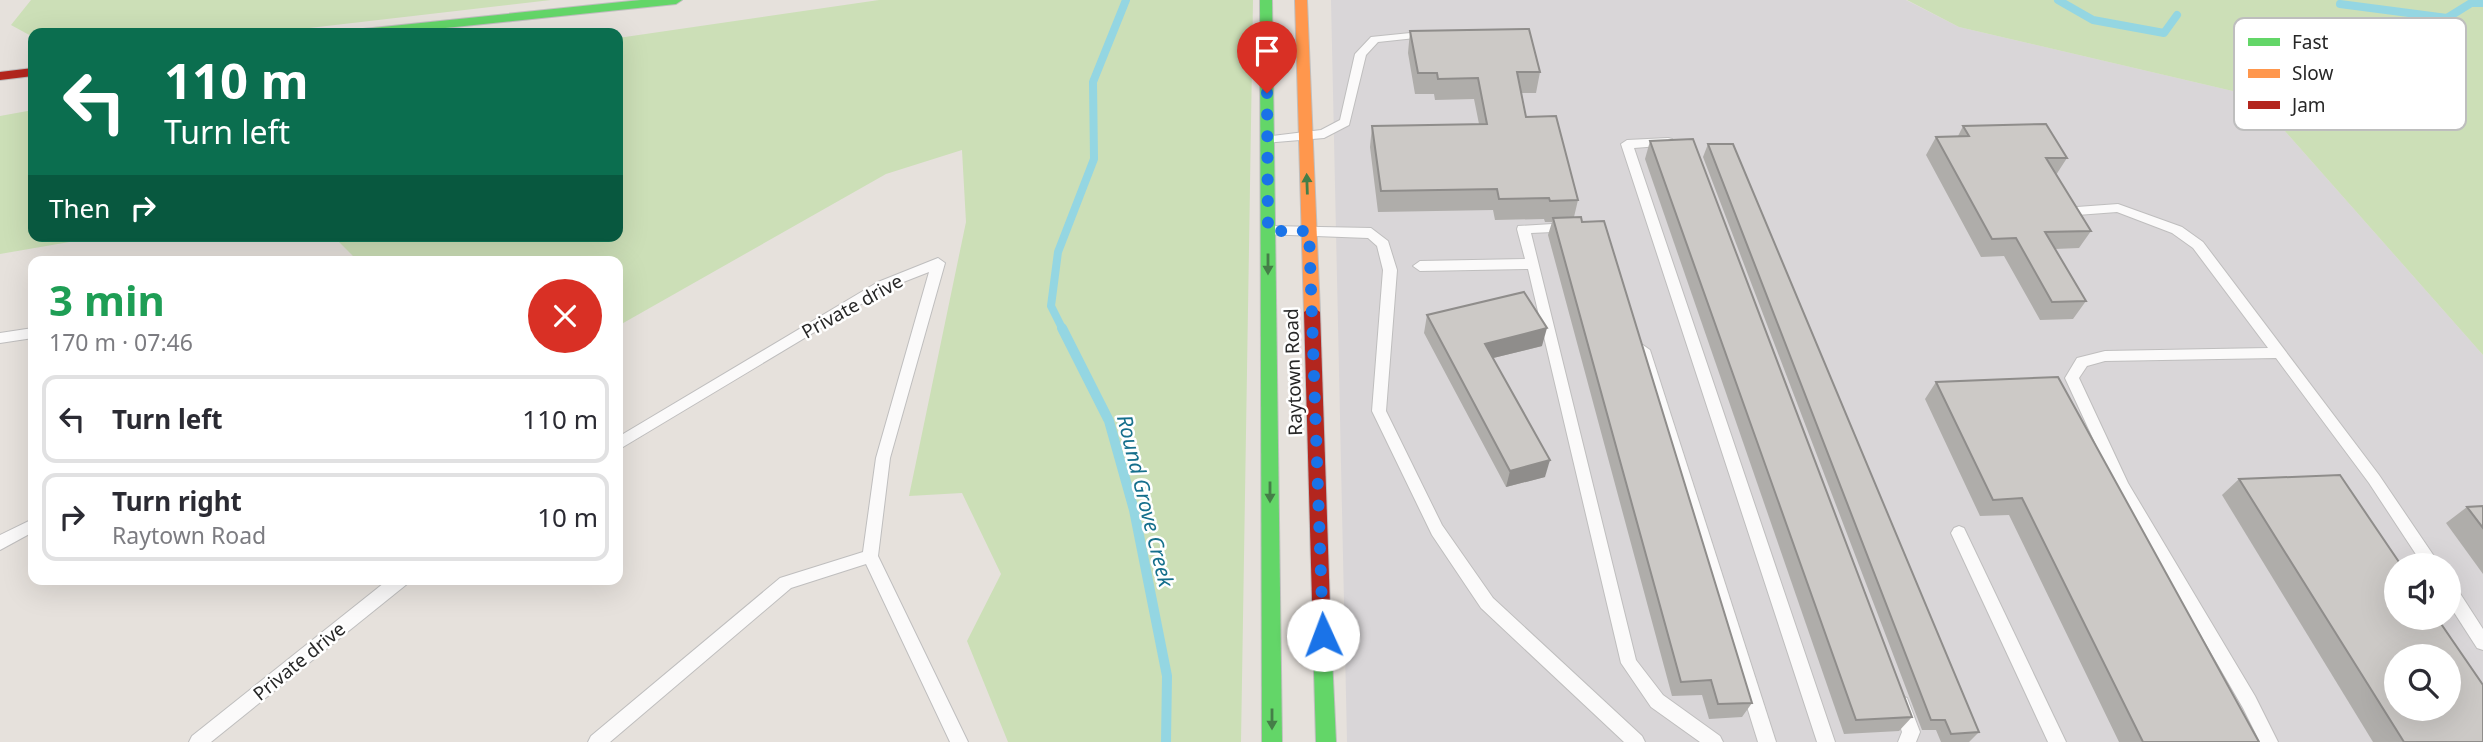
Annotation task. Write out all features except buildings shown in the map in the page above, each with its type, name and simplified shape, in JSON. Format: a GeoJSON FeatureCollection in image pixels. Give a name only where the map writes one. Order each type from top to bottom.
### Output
{"type":"FeatureCollection","features":[{"type":"Feature","properties":{"kind":"main road"},"geometry":{"type":"LineString","coordinates":[[410,28],[676,0]]}},
{"type":"Feature","properties":{"kind":"main road","name":"Raytown Road"},"geometry":{"type":"LineString","coordinates":[[1266,0],[1272,742]]}},
{"type":"Feature","properties":{"kind":"main road","name":"Raytown Road"},"geometry":{"type":"LineString","coordinates":[[1301,0],[1326,742]]}},
{"type":"Feature","properties":{"kind":"main road"},"geometry":{"type":"LineString","coordinates":[[0,76],[28,73]]}},
{"type":"Feature","properties":{"kind":"lane"},"geometry":{"type":"LineString","coordinates":[[1268,140],[1324,134],[1345,122],[1362,54],[1375,39],[1442,34]]}},
{"type":"Feature","properties":{"kind":"lane"},"geometry":{"type":"LineString","coordinates":[[1689,142],[1627,144],[1826,742]]}},
{"type":"Feature","properties":{"kind":"lane"},"geometry":{"type":"LineString","coordinates":[[2077,211],[2118,208],[2176,230],[2199,245],[2374,479],[2424,553]]}},
{"type":"Feature","properties":{"kind":"lane"},"geometry":{"type":"LineString","coordinates":[[1591,228],[1523,229],[1629,663],[1657,701],[1714,742]]}},
{"type":"Feature","properties":{"kind":"lane"},"geometry":{"type":"LineString","coordinates":[[1268,231],[1371,233],[1383,244],[1390,270],[1380,411],[1437,530],[1487,603],[1636,742]]}},
{"type":"Feature","properties":{"kind":"lane","name":"Private drive"},"geometry":{"type":"LineString","coordinates":[[623,440],[883,285],[937,262],[884,458],[870,556]]}},
{"type":"Feature","properties":{"kind":"lane"},"geometry":{"type":"LineString","coordinates":[[1420,266],[1533,264]]}},
{"type":"Feature","properties":{"kind":"lane"},"geometry":{"type":"LineString","coordinates":[[1638,333],[1767,742]]}},
{"type":"Feature","properties":{"kind":"lane"},"geometry":{"type":"LineString","coordinates":[[0,338],[28,334]]}},
{"type":"Feature","properties":{"kind":"lane"},"geometry":{"type":"LineString","coordinates":[[2269,742],[2235,677],[2122,486],[2072,378],[2081,362],[2105,356],[2279,353]]}},
{"type":"Feature","properties":{"kind":"lane"},"geometry":{"type":"LineString","coordinates":[[0,543],[28,528]]}},
{"type":"Feature","properties":{"kind":"lane"},"geometry":{"type":"LineString","coordinates":[[1959,533],[2057,742]]}},
{"type":"Feature","properties":{"kind":"lane"},"geometry":{"type":"LineString","coordinates":[[597,742],[786,583],[870,556],[959,742]]}},
{"type":"Feature","properties":{"kind":"lane","name":"Private drive"},"geometry":{"type":"LineString","coordinates":[[198,742],[394,585]]}},
{"type":"Feature","properties":{"kind":"lane"},"geometry":{"type":"LineString","coordinates":[[2461,609],[2483,643]]}},
{"type":"Feature","properties":{"kind":"lane"},"geometry":{"type":"LineString","coordinates":[[1897,694],[1911,732],[1908,742]]}},
{"type":"Feature","properties":{"kind":"shaded area"},"geometry":{"type":"Polygon","coordinates":[[[1331,0],[1906,0],[1959,27],[2234,91],[2234,130],[2284,130],[2483,355],[2483,742],[1347,742],[1331,0]]]}},
{"type":"Feature","properties":{"kind":"green space"},"geometry":{"type":"Polygon","coordinates":[[[31,0],[551,0],[309,28],[28,28],[28,34],[11,25],[31,0]]]}},
{"type":"Feature","properties":{"kind":"green space"},"geometry":{"type":"Polygon","coordinates":[[[879,0],[1253,0],[1241,742],[1008,742],[967,641],[1001,574],[962,493],[909,496],[966,222],[962,150],[886,174],[623,323],[623,256],[353,256],[339,242],[623,242],[623,37],[879,0]]]}},
{"type":"Feature","properties":{"kind":"green space"},"geometry":{"type":"Polygon","coordinates":[[[1907,0],[2483,0],[2483,355],[2284,130],[2466,130],[2466,18],[2234,18],[2234,91],[1959,27],[1907,0]]]}},
{"type":"Feature","properties":{"kind":"green space"},"geometry":{"type":"Polygon","coordinates":[[[28,111],[28,242],[69,242],[0,254],[0,116],[28,111]]]}},
{"type":"Feature","properties":{"kind":"waterway","name":"Round Grove Creek"},"geometry":{"type":"LineString","coordinates":[[1062,328],[1051,306],[1058,252],[1094,159],[1093,82],[1126,0]]}},
{"type":"Feature","properties":{"kind":"waterway"},"geometry":{"type":"LineString","coordinates":[[2058,0],[2093,20],[2164,33],[2177,15]]}},
{"type":"Feature","properties":{"kind":"waterway"},"geometry":{"type":"LineString","coordinates":[[2340,4],[2447,18],[2471,3],[2483,3]]}},
{"type":"Feature","properties":{"kind":"waterway","name":"Round Grove Creek"},"geometry":{"type":"LineString","coordinates":[[1062,328],[1109,421],[1134,510],[1167,676],[1166,742]]}},
{"type":"Feature","properties":{"kind":"traffic: fast"},"geometry":{"type":"LineString","coordinates":[[410,28],[676,0]]}},
{"type":"Feature","properties":{"kind":"traffic: fast"},"geometry":{"type":"LineString","coordinates":[[1266,0],[1272,742]]}},
{"type":"Feature","properties":{"kind":"traffic: fast"},"geometry":{"type":"LineString","coordinates":[[1322,636],[1326,742]]}},
{"type":"Feature","properties":{"kind":"traffic: slow"},"geometry":{"type":"LineString","coordinates":[[1301,0],[1312,312]]}},
{"type":"Feature","properties":{"kind":"traffic: jam"},"geometry":{"type":"LineString","coordinates":[[0,76],[28,73]]}},
{"type":"Feature","properties":{"kind":"traffic: jam"},"geometry":{"type":"LineString","coordinates":[[1312,312],[1322,636]]}},
{"type":"Feature","properties":{"kind":"route"},"geometry":{"type":"LineString","coordinates":[[1267,93],[1268,231],[1309,231],[1323,635]]}}]}
